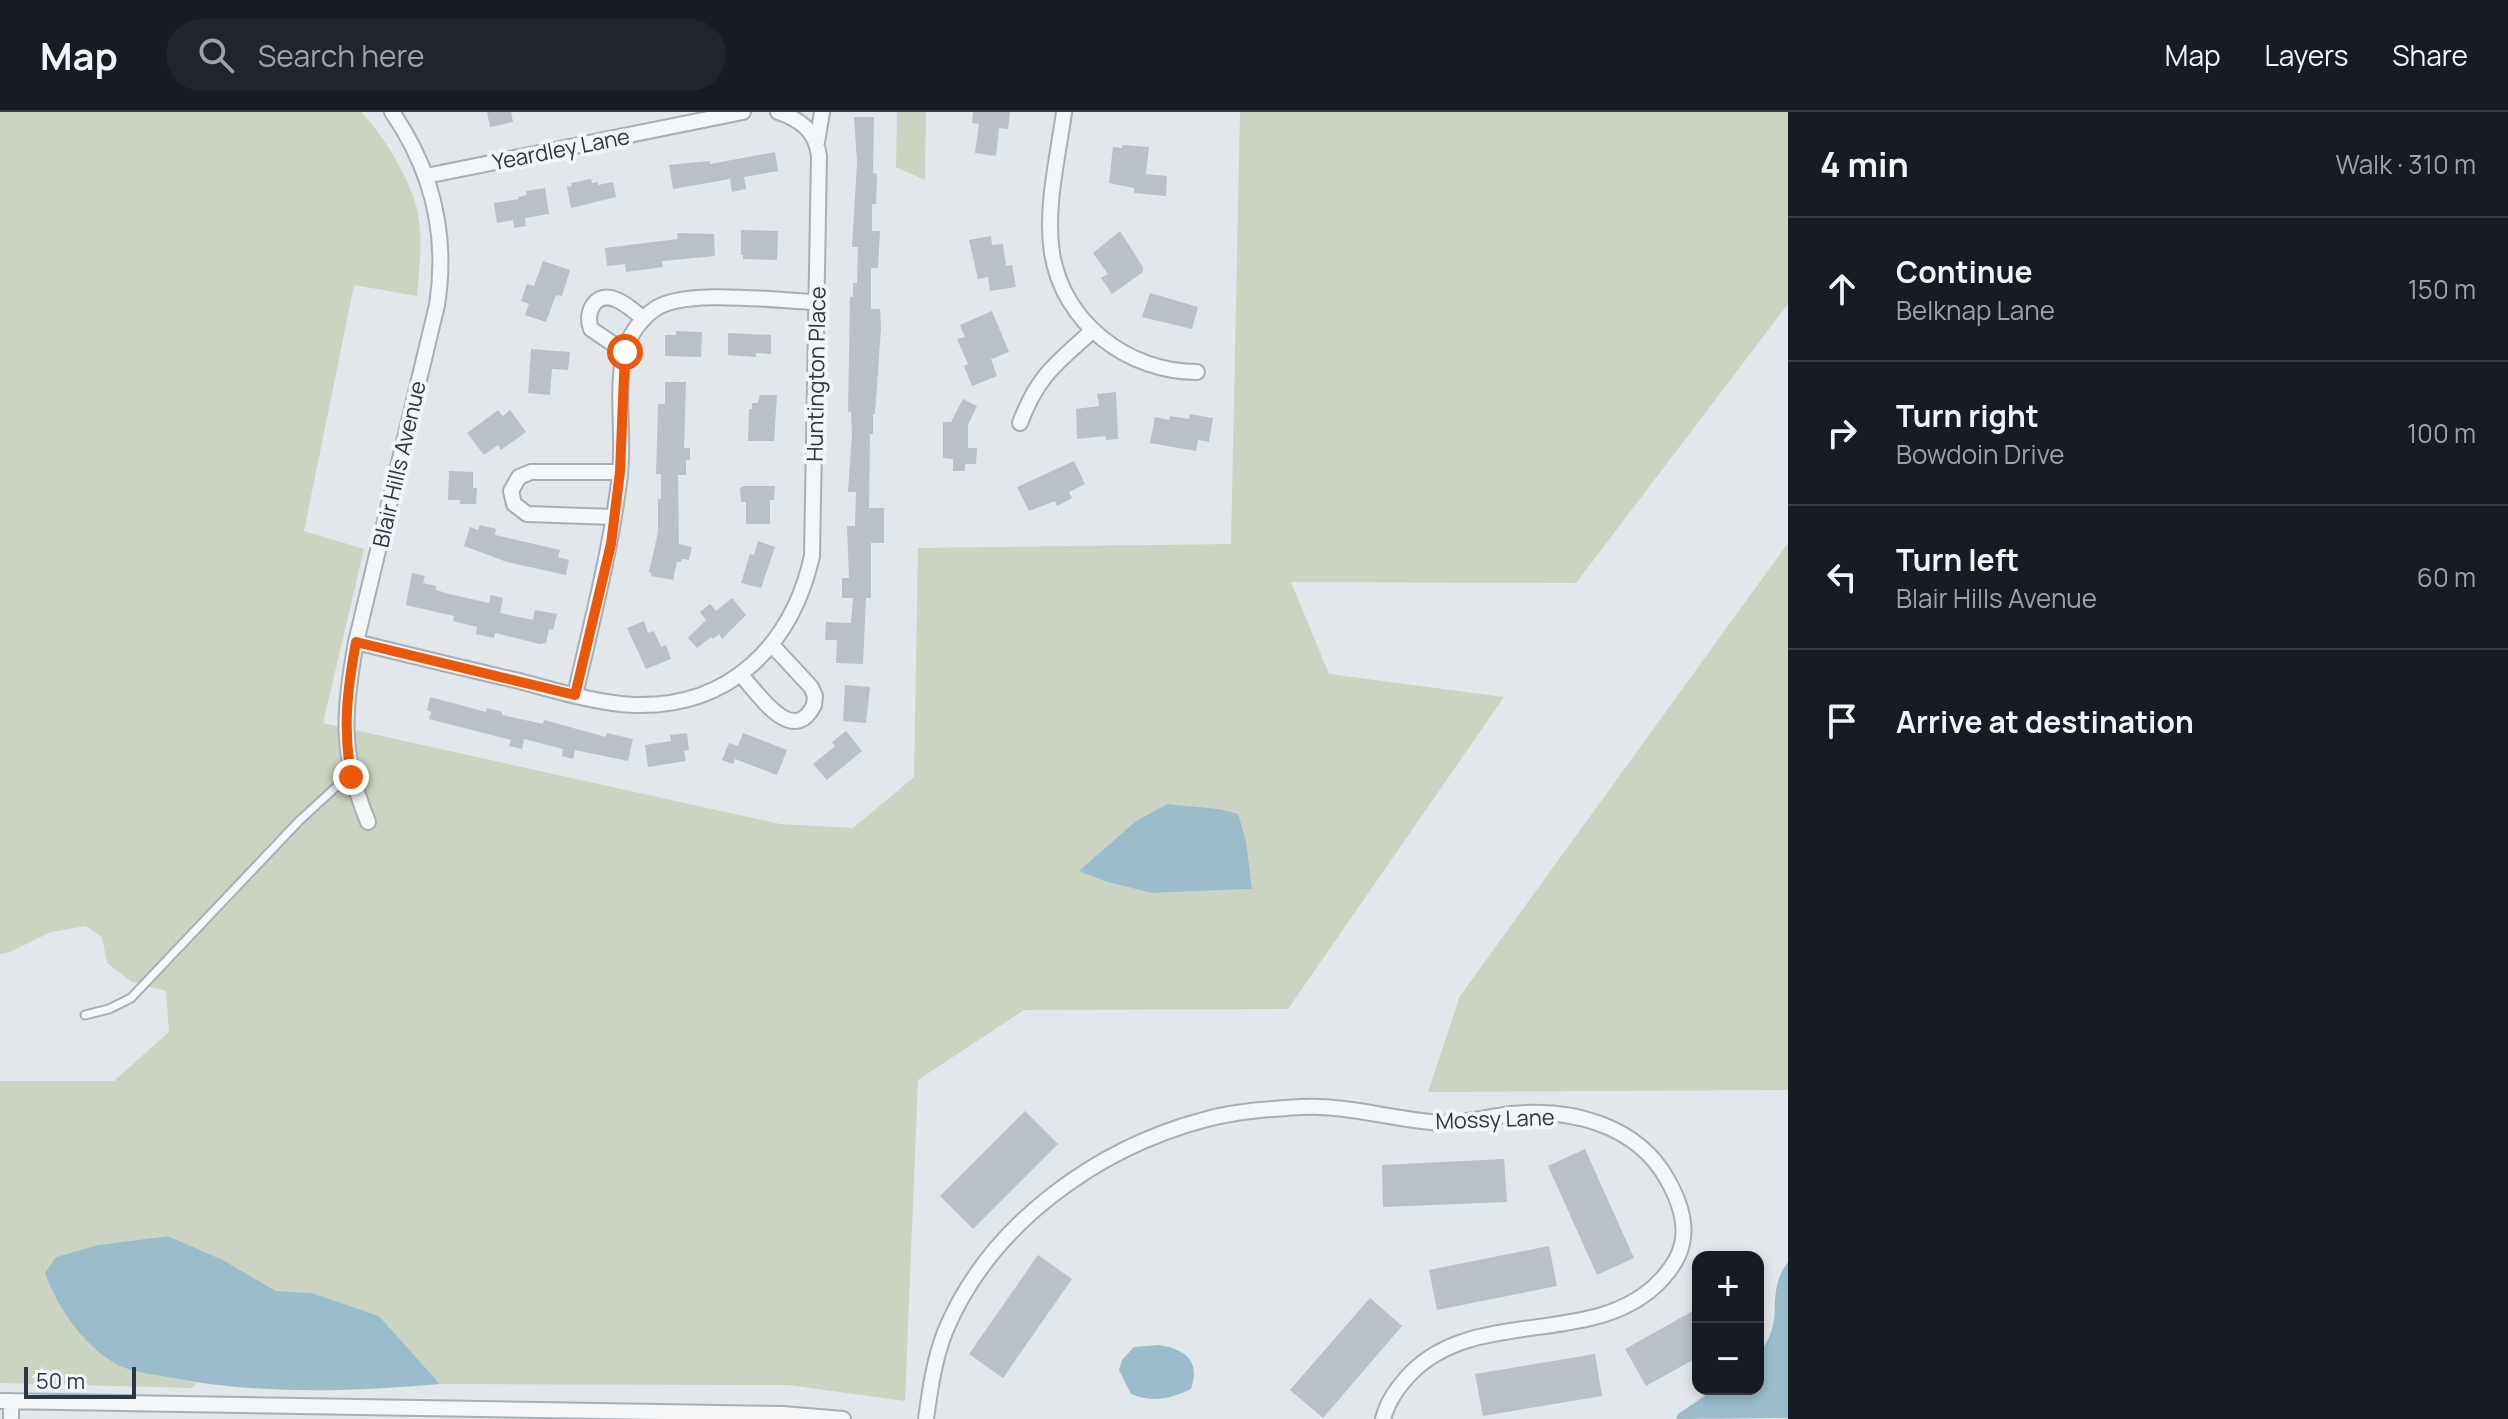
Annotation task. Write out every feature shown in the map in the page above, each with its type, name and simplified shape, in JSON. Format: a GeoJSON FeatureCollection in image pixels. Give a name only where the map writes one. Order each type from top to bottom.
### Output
{"type":"FeatureCollection","features":[{"type":"Feature","properties":{"kind":"street","name":"Blair Hills Avenue"},"geometry":{"type":"LineString","coordinates":[[368,822],[351,777],[345,707],[356,642],[440,287],[441,267],[439,228],[426,176],[392,112]]}},
{"type":"Feature","properties":{"kind":"street","name":"Yeardley Lane"},"geometry":{"type":"LineString","coordinates":[[426,176],[743,112]]}},
{"type":"Feature","properties":{"kind":"street"},"geometry":{"type":"LineString","coordinates":[[779,112],[807,127],[817,142]]}},
{"type":"Feature","properties":{"kind":"street"},"geometry":{"type":"LineString","coordinates":[[817,142],[822,112]]}},
{"type":"Feature","properties":{"kind":"street"},"geometry":{"type":"LineString","coordinates":[[1064,112],[1050,224],[1052,254],[1068,298],[1092,331],[1110,346],[1155,368],[1197,372]]}},
{"type":"Feature","properties":{"kind":"street","name":"Huntington Place"},"geometry":{"type":"LineString","coordinates":[[356,642],[575,695],[632,705],[656,705],[694,698],[735,678],[773,646],[799,601],[812,556],[817,142]]}},
{"type":"Feature","properties":{"kind":"street"},"geometry":{"type":"LineString","coordinates":[[625,352],[591,329],[588,314],[591,306],[597,300],[613,298],[644,319]]}},
{"type":"Feature","properties":{"kind":"street"},"geometry":{"type":"LineString","coordinates":[[575,695],[611,544],[620,472],[625,352],[635,330],[654,309],[689,298],[817,302]]}},
{"type":"Feature","properties":{"kind":"street"},"geometry":{"type":"LineString","coordinates":[[1020,423],[1034,389],[1044,376],[1092,331]]}},
{"type":"Feature","properties":{"kind":"street"},"geometry":{"type":"LineString","coordinates":[[614,517],[527,514],[514,504],[511,491],[519,477],[531,472],[620,472]]}},
{"type":"Feature","properties":{"kind":"street"},"geometry":{"type":"LineString","coordinates":[[735,678],[779,717],[796,722],[811,713],[815,696],[811,687],[773,646]]}},
{"type":"Feature","properties":{"kind":"street","name":"Mossy Lane"},"geometry":{"type":"LineString","coordinates":[[926,1419],[933,1372],[945,1333],[965,1293],[990,1254],[1021,1221],[1065,1185],[1159,1135],[1207,1119],[1258,1110],[1294,1108],[1356,1109],[1431,1122],[1541,1114],[1603,1123],[1628,1137],[1650,1155],[1678,1201],[1683,1225],[1683,1242],[1676,1262],[1653,1289],[1635,1301],[1601,1314],[1463,1339],[1439,1350],[1401,1384],[1387,1404],[1383,1419]]}},
{"type":"Feature","properties":{"kind":"street"},"geometry":{"type":"LineString","coordinates":[[11,1419],[6,1401],[783,1414],[843,1419]]}},
{"type":"Feature","properties":{"kind":"lane"},"geometry":{"type":"LineString","coordinates":[[85,1015],[109,1009],[131,998],[299,821],[351,777]]}},
{"type":"Feature","properties":{"kind":"green space"},"geometry":{"type":"Polygon","coordinates":[[[0,112],[361,112],[404,174],[415,202],[419,225],[417,296],[354,285],[304,531],[364,549],[323,723],[780,824],[853,828],[914,777],[918,548],[1231,544],[1240,112],[1788,112],[1788,304],[1576,583],[1291,582],[1329,674],[1504,697],[1288,1009],[1024,1010],[918,1080],[905,1401],[788,1385],[440,1384],[379,1316],[312,1293],[276,1291],[223,1260],[168,1236],[98,1245],[57,1257],[45,1273],[124,1368],[196,1383],[192,1388],[0,1383],[0,1081],[114,1081],[169,1032],[166,991],[132,982],[107,963],[102,937],[86,926],[51,932],[0,954],[0,112]],[[1167,804],[1136,821],[1080,871],[1107,882],[1152,893],[1251,888],[1167,804]]]}},
{"type":"Feature","properties":{"kind":"green space"},"geometry":{"type":"Polygon","coordinates":[[[897,112],[926,112],[925,180],[896,167],[897,112]]]}},
{"type":"Feature","properties":{"kind":"green space"},"geometry":{"type":"Polygon","coordinates":[[[1788,543],[1788,1090],[1428,1092],[1460,996],[1788,543]]]}},
{"type":"Feature","properties":{"kind":"water"},"geometry":{"type":"Polygon","coordinates":[[[1167,804],[1238,814],[1246,841],[1252,889],[1152,893],[1107,882],[1079,871],[1136,821],[1167,804]]]}},
{"type":"Feature","properties":{"kind":"water"},"geometry":{"type":"Polygon","coordinates":[[[168,1236],[223,1260],[276,1291],[312,1293],[379,1316],[440,1384],[338,1390],[235,1387],[130,1370],[112,1361],[87,1341],[66,1315],[45,1273],[56,1257],[98,1245],[168,1236]]]}},
{"type":"Feature","properties":{"kind":"water"},"geometry":{"type":"Polygon","coordinates":[[[1788,1262],[1788,1418],[1676,1419],[1678,1414],[1706,1395],[1764,1395],[1764,1346],[1772,1330],[1781,1274],[1788,1262]]]}},
{"type":"Feature","properties":{"kind":"water"},"geometry":{"type":"Polygon","coordinates":[[[1159,1345],[1183,1353],[1188,1358],[1194,1371],[1191,1389],[1161,1399],[1131,1394],[1119,1370],[1122,1360],[1134,1347],[1159,1345]]]}},
{"type":"Feature","properties":{"kind":"building"},"geometry":{"type":"Polygon","coordinates":[[[487,112],[511,112],[513,122],[490,127],[487,112]]]}},
{"type":"Feature","properties":{"kind":"building"},"geometry":{"type":"Polygon","coordinates":[[[973,112],[1010,112],[1008,129],[999,128],[996,156],[975,153],[979,124],[972,123],[973,112]]]}},
{"type":"Feature","properties":{"kind":"building"},"geometry":{"type":"Polygon","coordinates":[[[854,117],[874,117],[873,173],[877,174],[872,231],[880,231],[878,268],[871,268],[871,309],[880,309],[881,328],[873,434],[870,434],[869,508],[884,508],[884,543],[871,543],[871,598],[866,598],[863,664],[836,663],[837,640],[825,640],[826,622],[851,623],[853,598],[842,598],[842,578],[849,578],[847,526],[855,526],[856,492],[848,492],[852,434],[851,412],[848,412],[850,297],[853,297],[853,283],[857,283],[858,247],[852,247],[857,162],[854,117]]]}},
{"type":"Feature","properties":{"kind":"building"},"geometry":{"type":"Polygon","coordinates":[[[1122,145],[1149,147],[1146,174],[1167,176],[1166,196],[1134,193],[1134,188],[1109,183],[1113,147],[1122,148],[1122,145]]]}},
{"type":"Feature","properties":{"kind":"building"},"geometry":{"type":"Polygon","coordinates":[[[775,152],[778,171],[744,177],[746,189],[732,192],[730,179],[673,189],[669,165],[710,161],[710,164],[775,152]]]}},
{"type":"Feature","properties":{"kind":"building"},"geometry":{"type":"Polygon","coordinates":[[[591,179],[598,185],[613,182],[616,197],[571,208],[567,187],[572,186],[571,183],[591,179]]]}},
{"type":"Feature","properties":{"kind":"building"},"geometry":{"type":"Polygon","coordinates":[[[545,188],[549,214],[525,218],[526,226],[514,228],[513,220],[497,223],[494,203],[519,199],[527,195],[526,191],[545,188]]]}},
{"type":"Feature","properties":{"kind":"building"},"geometry":{"type":"Polygon","coordinates":[[[741,230],[778,231],[777,260],[743,259],[741,230]]]}},
{"type":"Feature","properties":{"kind":"building"},"geometry":{"type":"Polygon","coordinates":[[[1120,231],[1143,267],[1143,272],[1112,294],[1101,278],[1108,274],[1093,253],[1120,231]]]}},
{"type":"Feature","properties":{"kind":"building"},"geometry":{"type":"Polygon","coordinates":[[[677,233],[714,234],[715,256],[662,261],[663,267],[626,272],[625,264],[607,266],[605,248],[678,239],[677,233]]]}},
{"type":"Feature","properties":{"kind":"building"},"geometry":{"type":"Polygon","coordinates":[[[991,236],[992,245],[1003,244],[1006,266],[1012,265],[1016,287],[990,291],[988,277],[978,279],[969,240],[991,236]]]}},
{"type":"Feature","properties":{"kind":"building"},"geometry":{"type":"Polygon","coordinates":[[[543,261],[570,270],[562,296],[556,295],[546,322],[525,315],[529,304],[521,301],[527,284],[534,286],[543,261]]]}},
{"type":"Feature","properties":{"kind":"building"},"geometry":{"type":"Polygon","coordinates":[[[1150,293],[1198,307],[1192,329],[1142,317],[1150,293]]]}},
{"type":"Feature","properties":{"kind":"building"},"geometry":{"type":"Polygon","coordinates":[[[992,311],[1009,352],[991,359],[997,376],[972,386],[964,366],[968,364],[957,339],[965,337],[960,325],[992,311]]]}},
{"type":"Feature","properties":{"kind":"building"},"geometry":{"type":"Polygon","coordinates":[[[676,331],[702,332],[701,357],[665,356],[665,335],[676,335],[676,331]]]}},
{"type":"Feature","properties":{"kind":"building"},"geometry":{"type":"Polygon","coordinates":[[[728,333],[771,335],[771,354],[756,353],[756,357],[728,355],[728,333]]]}},
{"type":"Feature","properties":{"kind":"building"},"geometry":{"type":"Polygon","coordinates":[[[531,349],[570,352],[568,370],[552,369],[550,395],[528,393],[531,349]]]}},
{"type":"Feature","properties":{"kind":"building"},"geometry":{"type":"Polygon","coordinates":[[[665,382],[686,382],[684,448],[690,448],[686,475],[678,475],[679,544],[692,547],[689,560],[677,562],[673,580],[651,576],[649,572],[658,532],[658,499],[661,499],[661,474],[656,474],[658,404],[665,404],[665,382]]]}},
{"type":"Feature","properties":{"kind":"building"},"geometry":{"type":"Polygon","coordinates":[[[1116,392],[1118,439],[1106,440],[1105,436],[1077,439],[1076,409],[1099,406],[1097,394],[1116,392]]]}},
{"type":"Feature","properties":{"kind":"building"},"geometry":{"type":"Polygon","coordinates":[[[760,395],[777,395],[774,441],[748,441],[749,409],[752,409],[752,403],[758,403],[760,395]]]}},
{"type":"Feature","properties":{"kind":"building"},"geometry":{"type":"Polygon","coordinates":[[[963,399],[977,406],[968,425],[968,448],[977,448],[976,464],[965,464],[965,471],[953,471],[953,459],[943,458],[943,422],[951,422],[963,399]]]}},
{"type":"Feature","properties":{"kind":"building"},"geometry":{"type":"Polygon","coordinates":[[[498,410],[503,416],[510,410],[526,432],[501,450],[498,445],[484,455],[467,433],[498,410]]]}},
{"type":"Feature","properties":{"kind":"building"},"geometry":{"type":"Polygon","coordinates":[[[1190,414],[1213,418],[1209,442],[1198,440],[1196,451],[1150,443],[1155,417],[1189,419],[1190,414]]]}},
{"type":"Feature","properties":{"kind":"building"},"geometry":{"type":"Polygon","coordinates":[[[1074,461],[1085,484],[1069,492],[1072,498],[1057,506],[1055,501],[1029,511],[1017,487],[1074,461]]]}},
{"type":"Feature","properties":{"kind":"building"},"geometry":{"type":"Polygon","coordinates":[[[449,471],[473,472],[473,488],[477,488],[476,504],[448,500],[449,471]]]}},
{"type":"Feature","properties":{"kind":"building"},"geometry":{"type":"Polygon","coordinates":[[[775,486],[774,500],[770,500],[770,524],[746,524],[746,502],[741,502],[740,488],[775,486]]]}},
{"type":"Feature","properties":{"kind":"building"},"geometry":{"type":"Polygon","coordinates":[[[480,525],[496,529],[495,535],[560,550],[558,557],[569,560],[566,575],[507,562],[464,546],[470,527],[478,530],[480,525]]]}},
{"type":"Feature","properties":{"kind":"building"},"geometry":{"type":"Polygon","coordinates":[[[758,541],[775,547],[761,588],[741,583],[750,554],[754,555],[758,541]]]}},
{"type":"Feature","properties":{"kind":"building"},"geometry":{"type":"Polygon","coordinates":[[[412,573],[425,576],[423,583],[449,594],[489,603],[491,595],[503,598],[500,613],[533,620],[535,610],[557,614],[553,630],[549,629],[546,643],[540,644],[495,633],[494,638],[476,634],[477,627],[453,621],[454,616],[406,605],[412,573]]]}},
{"type":"Feature","properties":{"kind":"building"},"geometry":{"type":"Polygon","coordinates":[[[732,598],[746,615],[722,639],[719,634],[697,648],[688,638],[706,620],[700,612],[710,604],[716,611],[732,598]]]}},
{"type":"Feature","properties":{"kind":"building"},"geometry":{"type":"Polygon","coordinates":[[[644,621],[648,633],[654,631],[661,647],[666,645],[671,659],[646,669],[627,628],[644,621]]]}},
{"type":"Feature","properties":{"kind":"building"},"geometry":{"type":"Polygon","coordinates":[[[845,685],[870,687],[866,723],[843,721],[845,685]]]}},
{"type":"Feature","properties":{"kind":"building"},"geometry":{"type":"Polygon","coordinates":[[[430,697],[486,712],[487,708],[502,712],[502,715],[543,724],[544,720],[606,737],[607,733],[633,739],[628,761],[575,750],[573,759],[562,756],[563,749],[524,739],[522,749],[509,746],[511,740],[429,719],[431,712],[427,710],[430,697]]]}},
{"type":"Feature","properties":{"kind":"building"},"geometry":{"type":"Polygon","coordinates":[[[846,731],[862,751],[827,780],[813,764],[835,746],[832,742],[846,731]]]}},
{"type":"Feature","properties":{"kind":"building"},"geometry":{"type":"Polygon","coordinates":[[[687,733],[689,750],[684,751],[686,761],[648,767],[645,745],[671,741],[670,735],[687,733]]]}},
{"type":"Feature","properties":{"kind":"building"},"geometry":{"type":"Polygon","coordinates":[[[743,733],[787,750],[777,775],[735,759],[733,764],[722,760],[729,743],[738,746],[743,733]]]}},
{"type":"Feature","properties":{"kind":"building"},"geometry":{"type":"Polygon","coordinates":[[[1025,1111],[1058,1144],[973,1229],[940,1196],[1025,1111]]]}},
{"type":"Feature","properties":{"kind":"building"},"geometry":{"type":"Polygon","coordinates":[[[1585,1149],[1634,1258],[1597,1275],[1548,1166],[1585,1149]]]}},
{"type":"Feature","properties":{"kind":"building"},"geometry":{"type":"Polygon","coordinates":[[[1504,1159],[1507,1202],[1383,1207],[1382,1165],[1504,1159]]]}},
{"type":"Feature","properties":{"kind":"building"},"geometry":{"type":"Polygon","coordinates":[[[1549,1246],[1557,1286],[1437,1310],[1429,1270],[1549,1246]]]}},
{"type":"Feature","properties":{"kind":"building"},"geometry":{"type":"Polygon","coordinates":[[[1038,1255],[1072,1279],[1003,1378],[969,1354],[1038,1255]]]}},
{"type":"Feature","properties":{"kind":"building"},"geometry":{"type":"Polygon","coordinates":[[[1370,1298],[1402,1326],[1323,1418],[1290,1390],[1370,1298]]]}},
{"type":"Feature","properties":{"kind":"building"},"geometry":{"type":"Polygon","coordinates":[[[1692,1311],[1692,1360],[1646,1386],[1625,1349],[1692,1311]]]}},
{"type":"Feature","properties":{"kind":"building"},"geometry":{"type":"Polygon","coordinates":[[[1595,1354],[1602,1396],[1483,1416],[1475,1374],[1595,1354]]]}},
{"type":"Feature","properties":{"kind":"route"},"geometry":{"type":"LineString","coordinates":[[351,777],[345,707],[356,642],[575,695],[611,544],[620,472],[625,352]]}}]}
